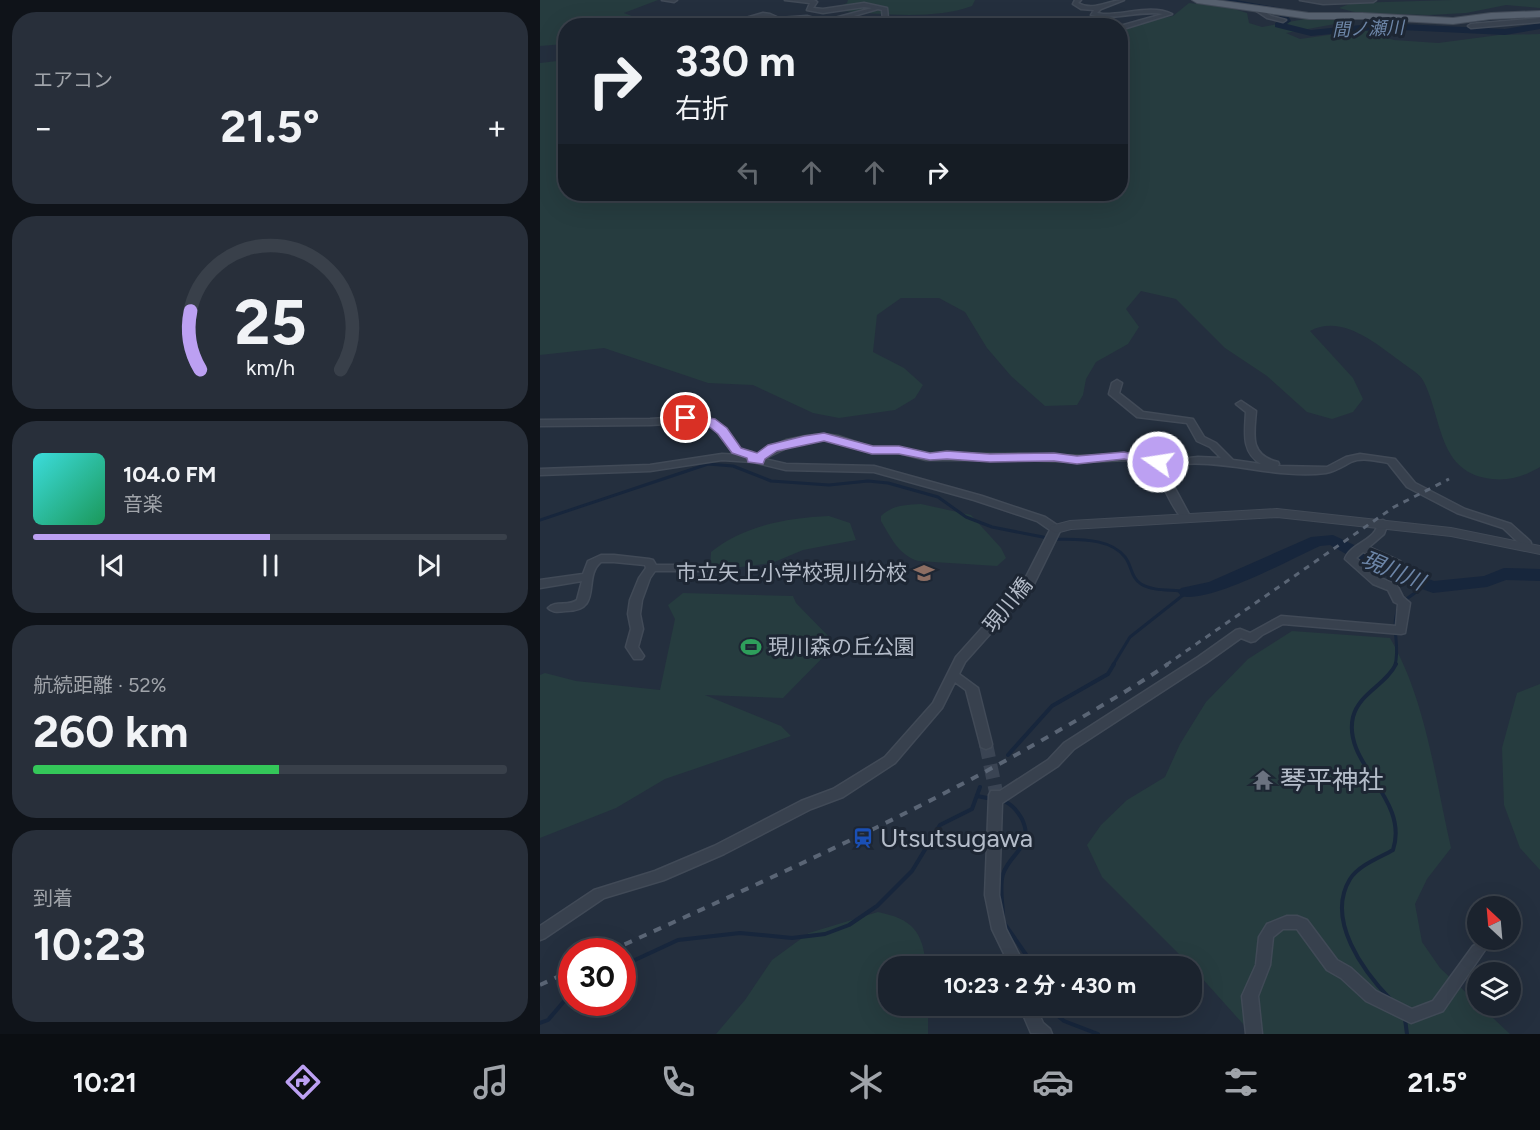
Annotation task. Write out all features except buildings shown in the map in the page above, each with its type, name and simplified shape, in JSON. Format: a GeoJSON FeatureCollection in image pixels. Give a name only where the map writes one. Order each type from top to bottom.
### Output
{"type":"FeatureCollection","features":[{"type":"Feature","properties":{"kind":"main road"},"geometry":{"type":"LineString","coordinates":[[1197,0],[1297,15],[1453,21],[1498,16],[1540,15]]}},
{"type":"Feature","properties":{"kind":"street"},"geometry":{"type":"LineString","coordinates":[[664,0],[674,0]]}},
{"type":"Feature","properties":{"kind":"street"},"geometry":{"type":"LineString","coordinates":[[788,0],[814,2],[809,9],[823,11],[864,5],[874,6],[885,9],[885,18]]}},
{"type":"Feature","properties":{"kind":"street"},"geometry":{"type":"LineString","coordinates":[[1078,0],[1075,3],[1083,9],[1098,8],[1121,0]]}},
{"type":"Feature","properties":{"kind":"street"},"geometry":{"type":"LineString","coordinates":[[1303,0],[1323,2],[1373,0]]}},
{"type":"Feature","properties":{"kind":"street"},"geometry":{"type":"LineString","coordinates":[[842,18],[875,9],[874,6]]}},
{"type":"Feature","properties":{"kind":"street"},"geometry":{"type":"LineString","coordinates":[[1098,8],[1094,14],[1111,17],[1153,12],[1169,14],[1128,26]]}},
{"type":"Feature","properties":{"kind":"street"},"geometry":{"type":"LineString","coordinates":[[1257,9],[1269,17],[1283,20]]}},
{"type":"Feature","properties":{"kind":"street"},"geometry":{"type":"LineString","coordinates":[[752,18],[764,14],[771,14],[776,18]]}},
{"type":"Feature","properties":{"kind":"street"},"geometry":{"type":"LineString","coordinates":[[1471,26],[1540,20]]}},
{"type":"Feature","properties":{"kind":"street"},"geometry":{"type":"LineString","coordinates":[[1117,384],[1114,394],[1140,416],[1190,421],[1200,439],[1213,445],[1233,462]]}},
{"type":"Feature","properties":{"kind":"street"},"geometry":{"type":"LineString","coordinates":[[1241,404],[1251,411],[1248,436],[1259,459],[1268,463],[1300,466],[1302,470]]}},
{"type":"Feature","properties":{"kind":"street"},"geometry":{"type":"LineString","coordinates":[[540,423],[700,419],[717,426],[736,451],[756,457],[755,460]]}},
{"type":"Feature","properties":{"kind":"street"},"geometry":{"type":"LineString","coordinates":[[755,460],[772,448],[824,437],[872,450],[899,450],[930,457],[947,455],[990,458],[1054,457],[1077,460],[1124,455],[1161,464],[1181,459],[1233,462],[1266,469],[1302,470],[1332,469],[1360,457],[1392,461],[1411,485],[1461,511],[1507,526],[1526,543],[1525,547]]}},
{"type":"Feature","properties":{"kind":"street"},"geometry":{"type":"LineString","coordinates":[[1233,462],[1255,453]]}},
{"type":"Feature","properties":{"kind":"street"},"geometry":{"type":"LineString","coordinates":[[540,472],[650,468],[722,457],[755,460],[786,467],[886,471],[1041,519],[1053,534],[1070,525],[1277,513],[1450,532],[1540,550]]}},
{"type":"Feature","properties":{"kind":"street"},"geometry":{"type":"LineString","coordinates":[[1161,464],[1163,478],[1175,494],[1186,518]]}},
{"type":"Feature","properties":{"kind":"street"},"geometry":{"type":"LineString","coordinates":[[1013,956],[999,929],[993,895],[996,796],[1053,763],[1069,747],[1240,633],[1251,638],[1261,628],[1271,627],[1281,620],[1401,630],[1401,601],[1393,588],[1369,575],[1350,559],[1351,555],[1380,532],[1383,524]]}},
{"type":"Feature","properties":{"kind":"street","name":"現川橋"},"geometry":{"type":"LineString","coordinates":[[540,934],[599,894],[659,876],[689,863],[806,806],[838,793],[890,760],[938,705],[960,660],[1029,583],[1053,534]]}},
{"type":"Feature","properties":{"kind":"street"},"geometry":{"type":"LineString","coordinates":[[1362,548],[1396,563]]}},
{"type":"Feature","properties":{"kind":"street"},"geometry":{"type":"LineString","coordinates":[[554,608],[576,607],[582,602],[591,565],[597,560],[605,558],[649,562],[652,568]]}},
{"type":"Feature","properties":{"kind":"street"},"geometry":{"type":"LineString","coordinates":[[652,568],[705,568]]}},
{"type":"Feature","properties":{"kind":"street"},"geometry":{"type":"LineString","coordinates":[[638,656],[632,647],[637,629],[634,614],[636,600],[652,568]]}},
{"type":"Feature","properties":{"kind":"street"},"geometry":{"type":"LineString","coordinates":[[540,584],[588,577]]}},
{"type":"Feature","properties":{"kind":"street"},"geometry":{"type":"LineString","coordinates":[[953,675],[972,688],[986,744]]}},
{"type":"Feature","properties":{"kind":"street"},"geometry":{"type":"LineString","coordinates":[[1254,1034],[1250,994],[1265,959],[1266,937],[1272,928],[1286,922],[1295,921],[1302,924],[1332,965],[1346,973],[1371,996],[1411,1016],[1438,1006],[1478,950]]}},
{"type":"Feature","properties":{"kind":"street"},"geometry":{"type":"LineString","coordinates":[[1032,1016],[1037,1028],[1044,1034]]}},
{"type":"Feature","properties":{"kind":"green space"},"geometry":{"type":"Polygon","coordinates":[[[540,0],[658,0],[624,13],[637,18],[558,18],[558,45],[540,46],[540,0]]]}},
{"type":"Feature","properties":{"kind":"green space"},"geometry":{"type":"Polygon","coordinates":[[[848,0],[975,0],[972,6],[958,10],[907,15],[841,11],[838,7],[847,3],[848,0]]]}},
{"type":"Feature","properties":{"kind":"green space"},"geometry":{"type":"Polygon","coordinates":[[[1540,0],[1540,8],[1506,5],[1466,13],[1429,15],[1358,13],[1339,8],[1352,3],[1540,0]]]}},
{"type":"Feature","properties":{"kind":"green space"},"geometry":{"type":"Polygon","coordinates":[[[1189,3],[1228,7],[1247,13],[1249,23],[1262,27],[1310,18],[1343,19],[1346,22],[1286,33],[1300,39],[1364,30],[1394,40],[1438,43],[1499,35],[1540,34],[1540,467],[1517,477],[1492,479],[1474,475],[1461,467],[1445,443],[1422,379],[1380,346],[1358,333],[1334,326],[1310,331],[1353,378],[1363,399],[1353,412],[1332,419],[1307,412],[1267,376],[1225,348],[1176,299],[1141,291],[1126,309],[1139,327],[1128,344],[1096,362],[1086,379],[1083,395],[1077,405],[1045,406],[1011,376],[987,348],[965,312],[939,298],[901,298],[877,315],[873,352],[904,368],[923,385],[915,398],[895,410],[839,418],[813,413],[753,385],[708,383],[604,348],[540,355],[540,63],[558,60],[558,201],[1128,201],[1128,29],[1173,16],[1189,3]]]}},
{"type":"Feature","properties":{"kind":"green space"},"geometry":{"type":"Polygon","coordinates":[[[921,504],[971,515],[1001,548],[1006,558],[997,566],[918,561],[906,555],[892,540],[881,521],[881,516],[885,512],[904,505],[921,504]]]}},
{"type":"Feature","properties":{"kind":"green space"},"geometry":{"type":"Polygon","coordinates":[[[829,516],[850,523],[856,540],[803,550],[772,563],[710,571],[711,552],[738,535],[782,521],[829,516]]]}},
{"type":"Feature","properties":{"kind":"green space"},"geometry":{"type":"Polygon","coordinates":[[[683,593],[793,596],[796,603],[836,644],[783,698],[705,695],[781,726],[791,736],[665,779],[616,808],[540,838],[540,675],[545,673],[576,681],[660,690],[675,619],[668,605],[683,593]]]}},
{"type":"Feature","properties":{"kind":"green space"},"geometry":{"type":"Polygon","coordinates":[[[1292,631],[1390,638],[1402,662],[1421,713],[1451,848],[1427,879],[1415,904],[1422,942],[1440,968],[1467,993],[1467,1016],[1491,1016],[1510,1034],[1252,1034],[1202,978],[1202,956],[1181,956],[1102,877],[1087,845],[1101,825],[1127,800],[1165,777],[1180,744],[1206,702],[1248,659],[1292,631]]]}},
{"type":"Feature","properties":{"kind":"green space"},"geometry":{"type":"Polygon","coordinates":[[[1540,684],[1540,870],[1520,848],[1504,805],[1502,748],[1517,693],[1540,684]]]}},
{"type":"Feature","properties":{"kind":"green space"},"geometry":{"type":"Polygon","coordinates":[[[878,912],[899,918],[914,928],[922,944],[924,956],[878,956],[878,1016],[928,1016],[928,1034],[716,1034],[745,1000],[772,960],[809,933],[878,912]]]}},
{"type":"Feature","properties":{"kind":"waterway","name":"間ノ瀬川"},"geometry":{"type":"LineString","coordinates":[[1222,0],[1278,10],[1282,12],[1287,21],[1278,25],[1311,33],[1381,26],[1505,32],[1540,26]]}},
{"type":"Feature","properties":{"kind":"waterway"},"geometry":{"type":"LineString","coordinates":[[540,520],[708,464],[733,466],[771,481],[829,485],[868,481],[888,483],[938,497],[966,517],[992,527],[1048,538]]}},
{"type":"Feature","properties":{"kind":"waterway"},"geometry":{"type":"LineString","coordinates":[[1055,539],[1092,541],[1110,546],[1125,557],[1135,579],[1146,587],[1187,592],[1130,637],[1113,665]]}},
{"type":"Feature","properties":{"kind":"waterway","name":"現川川"},"geometry":{"type":"LineString","coordinates":[[1187,592],[1213,587],[1317,541],[1333,540],[1361,555],[1371,564],[1433,587],[1487,581],[1504,574],[1540,575]]}},
{"type":"Feature","properties":{"kind":"waterway"},"geometry":{"type":"LineString","coordinates":[[1405,600],[1426,585]]}},
{"type":"Feature","properties":{"kind":"waterway"},"geometry":{"type":"LineString","coordinates":[[1395,665],[1397,650],[1395,620],[1400,605]]}},
{"type":"Feature","properties":{"kind":"waterway"},"geometry":{"type":"LineString","coordinates":[[1008,755],[1052,706],[1108,674],[1114,664]]}},
{"type":"Feature","properties":{"kind":"waterway"},"geometry":{"type":"LineString","coordinates":[[1391,1000],[1370,975],[1351,944],[1342,911],[1343,895],[1354,874],[1393,850],[1396,831],[1392,814],[1385,797],[1365,766],[1352,734],[1356,709],[1367,695],[1386,678],[1396,664]]}},
{"type":"Feature","properties":{"kind":"waterway"},"geometry":{"type":"LineString","coordinates":[[636,960],[678,940],[740,933],[792,938],[825,934],[849,925],[877,906],[912,871],[940,825],[972,809],[980,787]]}},
{"type":"Feature","properties":{"kind":"waterway"},"geometry":{"type":"LineString","coordinates":[[977,796],[987,798]]}},
{"type":"Feature","properties":{"kind":"waterway"},"geometry":{"type":"LineString","coordinates":[[1003,917],[1001,890],[1003,874],[1024,843],[1026,836],[1022,819],[1006,802]]}},
{"type":"Feature","properties":{"kind":"waterway"},"geometry":{"type":"LineString","coordinates":[[1004,923],[1027,956]]}},
{"type":"Feature","properties":{"kind":"waterway"},"geometry":{"type":"LineString","coordinates":[[540,1023],[548,1020],[558,1008]]}},
{"type":"Feature","properties":{"kind":"waterway"},"geometry":{"type":"LineString","coordinates":[[1058,1016],[1064,1021],[1098,1034]]}},
{"type":"Feature","properties":{"kind":"waterway"},"geometry":{"type":"LineString","coordinates":[[1405,1019],[1407,1034]]}},
{"type":"Feature","properties":{"kind":"tunnel"},"geometry":{"type":"LineString","coordinates":[[986,744],[996,792]]}},
{"type":"Feature","properties":{"kind":"railway"},"geometry":{"type":"LineString","coordinates":[[1166,665],[1394,507],[1449,479]]}},
{"type":"Feature","properties":{"kind":"railway"},"geometry":{"type":"LineString","coordinates":[[636,939],[834,848],[943,794],[1081,718],[1168,664]]}},
{"type":"Feature","properties":{"kind":"railway"},"geometry":{"type":"LineString","coordinates":[[540,985],[558,977]]}},
{"type":"Feature","properties":{"kind":"place","name":"市立矢上小学校現川分校"},"geometry":{"type":"Point","coordinates":[924,573]}},
{"type":"Feature","properties":{"kind":"place","name":"現川森の丘公園"},"geometry":{"type":"Point","coordinates":[751,647]}},
{"type":"Feature","properties":{"kind":"place","name":"琴平神社"},"geometry":{"type":"Point","coordinates":[1263,780]}},
{"type":"Feature","properties":{"kind":"place","name":"Utsutsugawa"},"geometry":{"type":"Point","coordinates":[863,838]}},
{"type":"Feature","properties":{"kind":"route"},"geometry":{"type":"LineString","coordinates":[[686,418],[711,422],[723,431],[736,451],[756,457],[753,459],[758,461],[759,457],[772,448],[790,442],[824,437],[866,449],[899,450],[930,457],[947,455],[990,458],[1054,457],[1077,460],[1124,455],[1158,462]]}}]}
